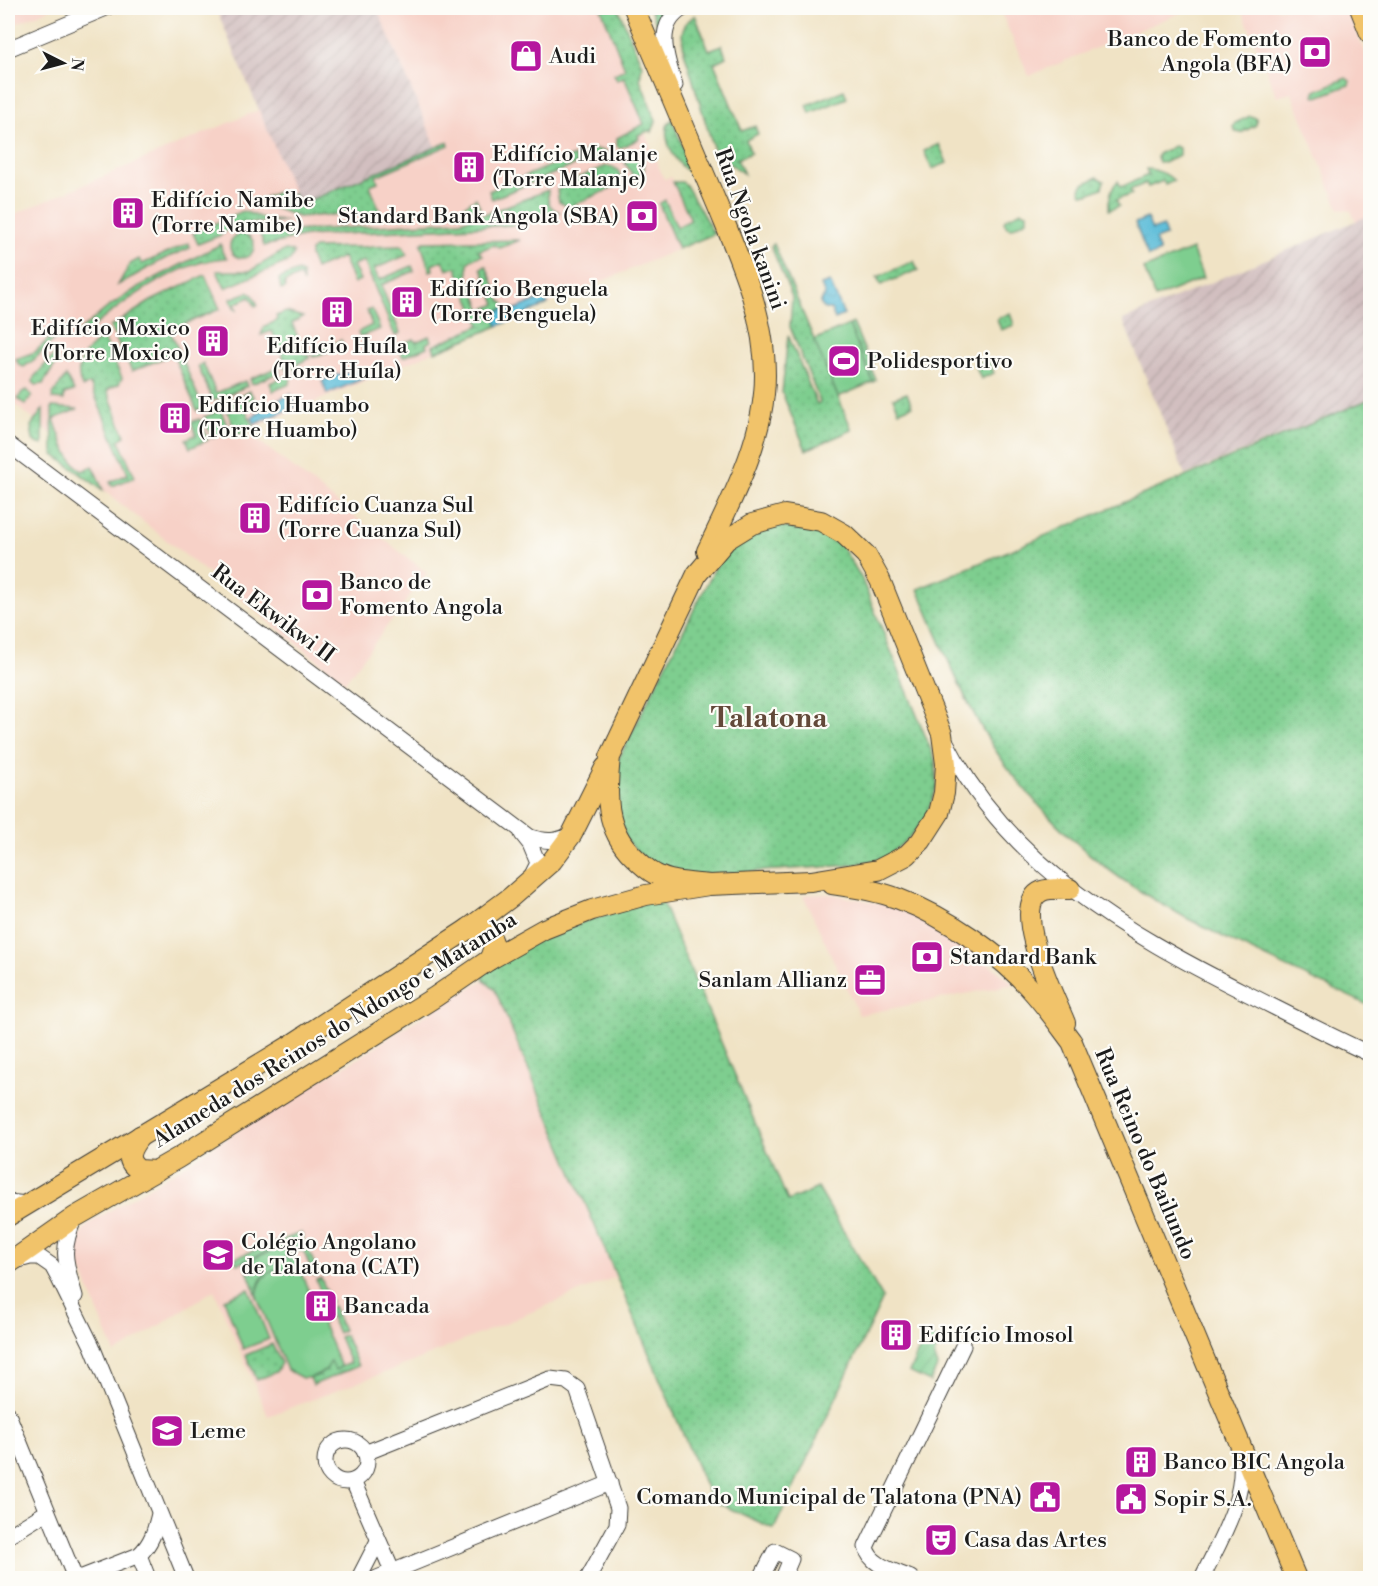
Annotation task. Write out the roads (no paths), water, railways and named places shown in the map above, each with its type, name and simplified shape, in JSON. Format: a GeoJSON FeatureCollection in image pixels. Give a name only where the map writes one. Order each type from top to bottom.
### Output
{"type":"FeatureCollection","features":[{"type":"Feature","properties":{"kind":"main road","name":"Rua Ngola kanini"},"geometry":{"type":"LineString","coordinates":[[634,8],[739,256],[762,330],[765,376],[760,415],[749,455],[731,501],[697,574]]}},
{"type":"Feature","properties":{"kind":"main road"},"geometry":{"type":"LineString","coordinates":[[1360,8],[1371,33]]}},
{"type":"Feature","properties":{"kind":"main road"},"geometry":{"type":"LineString","coordinates":[[610,757],[607,784],[610,820],[619,840],[655,874],[669,879],[709,885],[811,881],[878,870],[907,855],[921,840],[939,813],[944,793],[946,764],[942,734],[880,580],[866,555],[844,534],[821,521],[786,515],[752,524],[726,540],[697,574]]}},
{"type":"Feature","properties":{"kind":"main road","name":"Alameda dos Reinos do Ndongo e Matamba"},"geometry":{"type":"LineString","coordinates":[[8,1216],[17,1203],[140,1136],[288,1047],[468,929],[525,886],[552,861],[572,834],[697,574]]}},
{"type":"Feature","properties":{"kind":"main road","name":"Rua Reino do Bailundo"},"geometry":{"type":"LineString","coordinates":[[811,881],[876,892],[900,900],[963,933],[991,953],[1034,993],[1072,1041],[1296,1578]]}},
{"type":"Feature","properties":{"kind":"main road","name":"Alameda dos Reinos do Ndongo e Matamba"},"geometry":{"type":"LineString","coordinates":[[8,1263],[75,1217],[156,1171],[435,997],[489,960],[544,929],[592,910],[646,895],[709,885]]}},
{"type":"Feature","properties":{"kind":"main road"},"geometry":{"type":"LineString","coordinates":[[1070,889],[1042,891],[1034,897],[1029,910],[1033,941],[1072,1041]]}},
{"type":"Feature","properties":{"kind":"main road"},"geometry":{"type":"LineString","coordinates":[[468,929],[485,931],[492,937],[494,950],[489,960]]}},
{"type":"Feature","properties":{"kind":"main road"},"geometry":{"type":"LineString","coordinates":[[140,1136],[131,1148],[129,1157],[131,1162],[139,1170],[156,1171]]}},
{"type":"Feature","properties":{"kind":"street"},"geometry":{"type":"LineString","coordinates":[[8,50],[106,8]]}},
{"type":"Feature","properties":{"kind":"street"},"geometry":{"type":"LineString","coordinates":[[684,8],[670,20],[664,50],[699,159]]}},
{"type":"Feature","properties":{"kind":"street","name":"Rua Ekwikwi II"},"geometry":{"type":"LineString","coordinates":[[8,444],[530,837],[549,842],[572,834]]}},
{"type":"Feature","properties":{"kind":"street"},"geometry":{"type":"LineString","coordinates":[[942,734],[958,764],[1007,831],[1070,889],[1120,924],[1175,957],[1371,1054]]}},
{"type":"Feature","properties":{"kind":"street","name":"Rua Ekwikwi II"},"geometry":{"type":"LineString","coordinates":[[510,821],[530,844],[538,863],[525,886]]}},
{"type":"Feature","properties":{"kind":"street"},"geometry":{"type":"LineString","coordinates":[[75,1217],[66,1237],[65,1253],[86,1333]]}},
{"type":"Feature","properties":{"kind":"street"},"geometry":{"type":"LineString","coordinates":[[8,1263],[39,1257],[52,1266],[86,1333],[186,1578]]}},
{"type":"Feature","properties":{"kind":"street"},"geometry":{"type":"LineString","coordinates":[[911,1578],[875,1562],[868,1556],[866,1547],[963,1346]]}},
{"type":"Feature","properties":{"kind":"street"},"geometry":{"type":"LineString","coordinates":[[365,1453],[550,1379],[566,1381],[577,1389],[618,1508],[617,1525],[588,1578]]}},
{"type":"Feature","properties":{"kind":"street"},"geometry":{"type":"LineString","coordinates":[[8,1414],[75,1578]]}},
{"type":"Feature","properties":{"kind":"street"},"geometry":{"type":"LineString","coordinates":[[1202,1578],[1229,1519],[1240,1486],[1241,1457],[1236,1435]]}},
{"type":"Feature","properties":{"kind":"street"},"geometry":{"type":"LineString","coordinates":[[341,1440],[352,1441],[358,1444],[365,1453],[366,1468],[359,1478],[353,1481],[346,1483],[332,1478],[327,1472],[326,1454],[334,1443],[341,1440]]}},
{"type":"Feature","properties":{"kind":"street"},"geometry":{"type":"LineString","coordinates":[[353,1481],[393,1573]]}},
{"type":"Feature","properties":{"kind":"street"},"geometry":{"type":"LineString","coordinates":[[377,1578],[610,1483]]}},
{"type":"Feature","properties":{"kind":"street"},"geometry":{"type":"LineString","coordinates":[[8,1536],[47,1512]]}},
{"type":"Feature","properties":{"kind":"street"},"geometry":{"type":"LineString","coordinates":[[81,1578],[139,1555],[153,1538],[159,1514]]}},
{"type":"Feature","properties":{"kind":"street"},"geometry":{"type":"LineString","coordinates":[[359,1578],[378,1541]]}},
{"type":"Feature","properties":{"kind":"street"},"geometry":{"type":"LineString","coordinates":[[760,1578],[775,1551],[791,1559],[783,1578]]}},
{"type":"Feature","properties":{"kind":"street"},"geometry":{"type":"LineString","coordinates":[[176,1552],[191,1578]]}},
{"type":"Feature","properties":{"kind":"street"},"geometry":{"type":"LineString","coordinates":[[139,1555],[148,1578]]}},
{"type":"Feature","properties":{"kind":"water"},"geometry":{"type":"Polygon","coordinates":[[[1147,218],[1152,230],[1163,226],[1166,236],[1155,240],[1160,252],[1148,257],[1135,223],[1147,218]]]}},
{"type":"Feature","properties":{"kind":"water"},"geometry":{"type":"Polygon","coordinates":[[[830,282],[844,315],[835,319],[831,309],[824,309],[820,303],[825,295],[821,285],[830,282]]]}},
{"type":"Feature","properties":{"kind":"water"},"geometry":{"type":"Polygon","coordinates":[[[545,297],[548,304],[498,326],[493,314],[503,309],[516,309],[545,297]]]}},
{"type":"Feature","properties":{"kind":"water"},"geometry":{"type":"Polygon","coordinates":[[[366,370],[369,376],[327,394],[322,381],[336,375],[366,370]]]}},
{"type":"Feature","properties":{"kind":"water"},"geometry":{"type":"Polygon","coordinates":[[[291,394],[297,406],[255,424],[252,418],[271,404],[291,394]]]}},
{"type":"Feature","properties":{"kind":"place","name":"Banco de Fomento Angola (BFA)"},"geometry":{"type":"Point","coordinates":[1315,52]}},
{"type":"Feature","properties":{"kind":"place","name":"Audi"},"geometry":{"type":"Point","coordinates":[526,56]}},
{"type":"Feature","properties":{"kind":"place","name":"Edifício Malanje (Torre Malanje)"},"geometry":{"type":"Point","coordinates":[469,167]}},
{"type":"Feature","properties":{"kind":"place","name":"Edifício Namibe (Torre Namibe)"},"geometry":{"type":"Point","coordinates":[128,213]}},
{"type":"Feature","properties":{"kind":"place","name":"Standard Bank Angola (SBA)"},"geometry":{"type":"Point","coordinates":[642,216]}},
{"type":"Feature","properties":{"kind":"place","name":"Edifício Benguela (Torre Benguela)"},"geometry":{"type":"Point","coordinates":[407,302]}},
{"type":"Feature","properties":{"kind":"place","name":"Edifício Huíla (Torre Huíla)"},"geometry":{"type":"Point","coordinates":[337,312]}},
{"type":"Feature","properties":{"kind":"place","name":"Edifício Moxico (Torre Moxico)"},"geometry":{"type":"Point","coordinates":[213,341]}},
{"type":"Feature","properties":{"kind":"place","name":"Polidesportivo"},"geometry":{"type":"Point","coordinates":[844,361]}},
{"type":"Feature","properties":{"kind":"place","name":"Edifício Huambo (Torre Huambo)"},"geometry":{"type":"Point","coordinates":[175,418]}},
{"type":"Feature","properties":{"kind":"place","name":"Edifício Cuanza Sul (Torre Cuanza Sul)"},"geometry":{"type":"Point","coordinates":[255,518]}},
{"type":"Feature","properties":{"kind":"place","name":"Banco de Fomento Angola"},"geometry":{"type":"Point","coordinates":[317,595]}},
{"type":"Feature","properties":{"kind":"place","name":"Standard Bank"},"geometry":{"type":"Point","coordinates":[927,957]}},
{"type":"Feature","properties":{"kind":"place","name":"Sanlam Allianz"},"geometry":{"type":"Point","coordinates":[870,980]}},
{"type":"Feature","properties":{"kind":"place","name":"Colégio Angolano de Talatona (CAT)"},"geometry":{"type":"Point","coordinates":[218,1255]}},
{"type":"Feature","properties":{"kind":"place","name":"Bancada"},"geometry":{"type":"Point","coordinates":[321,1306]}},
{"type":"Feature","properties":{"kind":"place","name":"Edifício Imosol"},"geometry":{"type":"Point","coordinates":[896,1335]}},
{"type":"Feature","properties":{"kind":"place","name":"Leme"},"geometry":{"type":"Point","coordinates":[167,1431]}},
{"type":"Feature","properties":{"kind":"place","name":"Banco BIC Angola"},"geometry":{"type":"Point","coordinates":[1141,1462]}},
{"type":"Feature","properties":{"kind":"place","name":"Comando Municipal de Talatona (PNA)"},"geometry":{"type":"Point","coordinates":[1045,1497]}},
{"type":"Feature","properties":{"kind":"place","name":"Sopir S.A."},"geometry":{"type":"Point","coordinates":[1131,1499]}},
{"type":"Feature","properties":{"kind":"place","name":"Casa das Artes"},"geometry":{"type":"Point","coordinates":[941,1540]}},
{"type":"Feature","properties":{"kind":"district","name":"Talatona"},"geometry":{"type":"Point","coordinates":[769,718]}}]}
